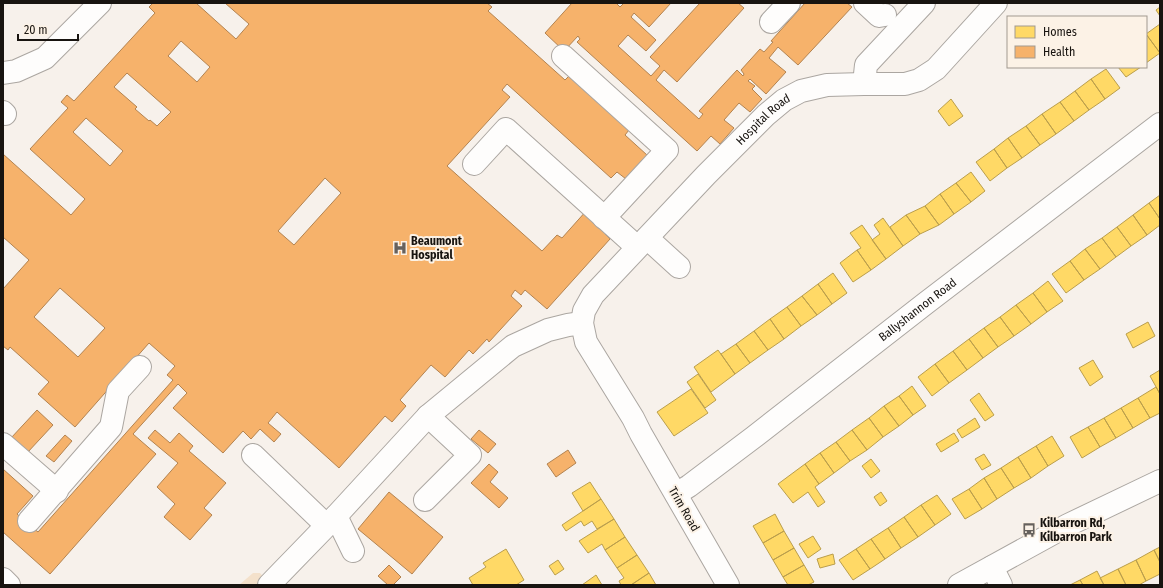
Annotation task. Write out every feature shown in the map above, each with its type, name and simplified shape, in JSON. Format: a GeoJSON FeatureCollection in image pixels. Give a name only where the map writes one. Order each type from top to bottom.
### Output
{"type":"FeatureCollection","features":[{"type":"Feature","properties":{"kind":"street"},"geometry":{"type":"LineString","coordinates":[[3,73],[16,71],[45,58],[100,3]]}},
{"type":"Feature","properties":{"kind":"street"},"geometry":{"type":"LineString","coordinates":[[771,22],[789,3]]}},
{"type":"Feature","properties":{"kind":"street"},"geometry":{"type":"LineString","coordinates":[[865,3],[879,16],[888,16],[924,3]]}},
{"type":"Feature","properties":{"kind":"street","name":"Hospital Road"},"geometry":{"type":"LineString","coordinates":[[582,323],[584,311],[593,295],[642,242],[761,121],[784,100],[801,92],[827,85],[906,84],[919,80],[936,69],[996,3]]}},
{"type":"Feature","properties":{"kind":"street"},"geometry":{"type":"LineString","coordinates":[[864,84],[866,65],[888,16]]}},
{"type":"Feature","properties":{"kind":"street"},"geometry":{"type":"LineString","coordinates":[[563,56],[666,150],[604,218]]}},
{"type":"Feature","properties":{"kind":"street","name":"Ballyshannon Road"},"geometry":{"type":"LineString","coordinates":[[676,494],[690,486],[748,442],[926,303],[1160,124]]}},
{"type":"Feature","properties":{"kind":"street"},"geometry":{"type":"LineString","coordinates":[[474,164],[506,130],[604,218],[679,267]]}},
{"type":"Feature","properties":{"kind":"street"},"geometry":{"type":"LineString","coordinates":[[270,585],[428,416],[513,346],[548,330],[582,323]]}},
{"type":"Feature","properties":{"kind":"street","name":"Trim Road"},"geometry":{"type":"LineString","coordinates":[[582,323],[586,342],[633,418],[728,585]]}},
{"type":"Feature","properties":{"kind":"street"},"geometry":{"type":"LineString","coordinates":[[29,521],[57,491],[111,427],[118,391],[140,366]]}},
{"type":"Feature","properties":{"kind":"street"},"geometry":{"type":"LineString","coordinates":[[425,500],[470,455],[428,416]]}},
{"type":"Feature","properties":{"kind":"street"},"geometry":{"type":"LineString","coordinates":[[3,444],[57,491]]}},
{"type":"Feature","properties":{"kind":"street"},"geometry":{"type":"LineString","coordinates":[[253,456],[331,521],[353,551]]}},
{"type":"Feature","properties":{"kind":"street"},"geometry":{"type":"LineString","coordinates":[[959,585],[996,576],[1068,525],[1160,482]]}},
{"type":"Feature","properties":{"kind":"street"},"geometry":{"type":"LineString","coordinates":[[3,579],[9,585]]}},
{"type":"Feature","properties":{"kind":"shaded area"},"geometry":{"type":"Polygon","coordinates":[[[253,573],[260,573],[265,579],[260,585],[239,585],[253,573]]]}},
{"type":"Feature","properties":{"kind":"building: Homes"},"geometry":{"type":"Polygon","coordinates":[[[1160,7],[1160,16],[1156,10],[1160,7]]]}},
{"type":"Feature","properties":{"kind":"building: Homes"},"geometry":{"type":"Polygon","coordinates":[[[1160,24],[1160,53],[1147,35],[1147,33],[1160,24]]]}},
{"type":"Feature","properties":{"kind":"building: Homes"},"geometry":{"type":"Polygon","coordinates":[[[1147,35],[1160,53],[1147,62],[1147,35]]]}},
{"type":"Feature","properties":{"kind":"building: Homes"},"geometry":{"type":"Polygon","coordinates":[[[1119,68],[1140,68],[1126,77],[1119,68]]]}},
{"type":"Feature","properties":{"kind":"building: Homes"},"geometry":{"type":"Polygon","coordinates":[[[1106,69],[1120,88],[1105,99],[1091,79],[1106,69]]]}},
{"type":"Feature","properties":{"kind":"building: Homes"},"geometry":{"type":"Polygon","coordinates":[[[1091,79],[1105,99],[1089,110],[1075,91],[1091,79]]]}},
{"type":"Feature","properties":{"kind":"building: Homes"},"geometry":{"type":"Polygon","coordinates":[[[1075,91],[1089,110],[1074,121],[1060,102],[1075,91]]]}},
{"type":"Feature","properties":{"kind":"building: Homes"},"geometry":{"type":"Polygon","coordinates":[[[951,99],[963,116],[949,126],[938,111],[951,99]]]}},
{"type":"Feature","properties":{"kind":"building: Homes"},"geometry":{"type":"Polygon","coordinates":[[[1060,102],[1074,121],[1056,134],[1042,114],[1060,102]]]}},
{"type":"Feature","properties":{"kind":"building: Homes"},"geometry":{"type":"Polygon","coordinates":[[[1042,114],[1056,134],[1040,145],[1026,126],[1042,114]]]}},
{"type":"Feature","properties":{"kind":"building: Homes"},"geometry":{"type":"Polygon","coordinates":[[[1026,126],[1040,145],[1022,158],[1008,138],[1026,126]]]}},
{"type":"Feature","properties":{"kind":"building: Homes"},"geometry":{"type":"Polygon","coordinates":[[[1008,138],[1022,158],[1007,168],[994,149],[1008,138]]]}},
{"type":"Feature","properties":{"kind":"building: Homes"},"geometry":{"type":"Polygon","coordinates":[[[994,149],[1007,168],[990,181],[976,162],[994,149]]]}},
{"type":"Feature","properties":{"kind":"building: Homes"},"geometry":{"type":"Polygon","coordinates":[[[971,172],[985,191],[971,202],[956,183],[971,172]]]}},
{"type":"Feature","properties":{"kind":"building: Homes"},"geometry":{"type":"Polygon","coordinates":[[[956,183],[971,202],[954,214],[940,194],[956,183]]]}},
{"type":"Feature","properties":{"kind":"building: Homes"},"geometry":{"type":"Polygon","coordinates":[[[940,194],[954,214],[939,225],[925,206],[940,194]]]}},
{"type":"Feature","properties":{"kind":"building: Homes"},"geometry":{"type":"Polygon","coordinates":[[[1160,195],[1160,219],[1149,203],[1160,195]]]}},
{"type":"Feature","properties":{"kind":"building: Homes"},"geometry":{"type":"Polygon","coordinates":[[[1149,203],[1160,219],[1160,225],[1147,235],[1133,215],[1149,203]]]}},
{"type":"Feature","properties":{"kind":"building: Homes"},"geometry":{"type":"Polygon","coordinates":[[[925,206],[939,225],[920,234],[906,215],[925,206]]]}},
{"type":"Feature","properties":{"kind":"building: Homes"},"geometry":{"type":"Polygon","coordinates":[[[906,215],[920,234],[903,246],[890,227],[906,215]]]}},
{"type":"Feature","properties":{"kind":"building: Homes"},"geometry":{"type":"Polygon","coordinates":[[[1133,215],[1147,235],[1131,246],[1117,227],[1133,215]]]}},
{"type":"Feature","properties":{"kind":"building: Homes"},"geometry":{"type":"Polygon","coordinates":[[[883,218],[903,246],[886,259],[872,240],[880,234],[874,225],[883,218]]]}},
{"type":"Feature","properties":{"kind":"building: Homes"},"geometry":{"type":"Polygon","coordinates":[[[862,225],[886,259],[871,270],[857,250],[861,248],[850,233],[862,225]]]}},
{"type":"Feature","properties":{"kind":"building: Homes"},"geometry":{"type":"Polygon","coordinates":[[[1117,227],[1131,246],[1116,257],[1102,238],[1117,227]]]}},
{"type":"Feature","properties":{"kind":"building: Homes"},"geometry":{"type":"Polygon","coordinates":[[[1102,238],[1116,257],[1100,269],[1085,249],[1102,238]]]}},
{"type":"Feature","properties":{"kind":"building: Homes"},"geometry":{"type":"Polygon","coordinates":[[[1085,249],[1100,269],[1084,280],[1070,261],[1085,249]]]}},
{"type":"Feature","properties":{"kind":"building: Homes"},"geometry":{"type":"Polygon","coordinates":[[[857,250],[871,270],[853,282],[840,263],[857,250]]]}},
{"type":"Feature","properties":{"kind":"building: Homes"},"geometry":{"type":"Polygon","coordinates":[[[1070,261],[1084,280],[1066,293],[1052,274],[1070,261]]]}},
{"type":"Feature","properties":{"kind":"building: Homes"},"geometry":{"type":"Polygon","coordinates":[[[833,273],[847,293],[832,304],[818,284],[833,273]]]}},
{"type":"Feature","properties":{"kind":"building: Homes"},"geometry":{"type":"Polygon","coordinates":[[[1048,281],[1063,301],[1047,312],[1033,293],[1048,281]]]}},
{"type":"Feature","properties":{"kind":"building: Homes"},"geometry":{"type":"Polygon","coordinates":[[[818,284],[832,304],[817,315],[802,296],[818,284]]]}},
{"type":"Feature","properties":{"kind":"building: Homes"},"geometry":{"type":"Polygon","coordinates":[[[1033,293],[1047,312],[1031,324],[1016,305],[1033,293]]]}},
{"type":"Feature","properties":{"kind":"building: Homes"},"geometry":{"type":"Polygon","coordinates":[[[802,296],[817,315],[801,326],[787,307],[802,296]]]}},
{"type":"Feature","properties":{"kind":"building: Homes"},"geometry":{"type":"Polygon","coordinates":[[[1016,305],[1031,324],[1014,336],[1000,317],[1016,305]]]}},
{"type":"Feature","properties":{"kind":"building: Homes"},"geometry":{"type":"Polygon","coordinates":[[[787,307],[801,326],[784,339],[770,319],[787,307]]]}},
{"type":"Feature","properties":{"kind":"building: Homes"},"geometry":{"type":"Polygon","coordinates":[[[1000,317],[1014,336],[998,347],[984,328],[1000,317]]]}},
{"type":"Feature","properties":{"kind":"building: Homes"},"geometry":{"type":"Polygon","coordinates":[[[770,319],[784,339],[768,350],[754,331],[770,319]]]}},
{"type":"Feature","properties":{"kind":"building: Homes"},"geometry":{"type":"Polygon","coordinates":[[[1148,322],[1155,336],[1133,348],[1126,334],[1148,322]]]}},
{"type":"Feature","properties":{"kind":"building: Homes"},"geometry":{"type":"Polygon","coordinates":[[[984,328],[998,347],[983,358],[969,339],[984,328]]]}},
{"type":"Feature","properties":{"kind":"building: Homes"},"geometry":{"type":"Polygon","coordinates":[[[754,331],[768,350],[750,363],[736,344],[754,331]]]}},
{"type":"Feature","properties":{"kind":"building: Homes"},"geometry":{"type":"Polygon","coordinates":[[[969,339],[983,358],[967,370],[953,351],[969,339]]]}},
{"type":"Feature","properties":{"kind":"building: Homes"},"geometry":{"type":"Polygon","coordinates":[[[736,344],[750,363],[735,374],[721,354],[736,344]]]}},
{"type":"Feature","properties":{"kind":"building: Homes"},"geometry":{"type":"Polygon","coordinates":[[[718,350],[735,374],[711,392],[694,367],[718,350]]]}},
{"type":"Feature","properties":{"kind":"building: Homes"},"geometry":{"type":"Polygon","coordinates":[[[953,351],[967,370],[949,383],[935,364],[953,351]]]}},
{"type":"Feature","properties":{"kind":"building: Homes"},"geometry":{"type":"Polygon","coordinates":[[[1093,360],[1103,377],[1090,386],[1079,368],[1093,360]]]}},
{"type":"Feature","properties":{"kind":"building: Homes"},"geometry":{"type":"Polygon","coordinates":[[[935,364],[949,383],[932,396],[918,377],[935,364]]]}},
{"type":"Feature","properties":{"kind":"building: Homes"},"geometry":{"type":"Polygon","coordinates":[[[1160,370],[1160,394],[1150,376],[1160,370]]]}},
{"type":"Feature","properties":{"kind":"building: Homes"},"geometry":{"type":"Polygon","coordinates":[[[698,374],[716,400],[705,408],[687,382],[698,374]]]}},
{"type":"Feature","properties":{"kind":"building: Homes"},"geometry":{"type":"Polygon","coordinates":[[[912,386],[926,406],[913,415],[899,396],[912,386]]]}},
{"type":"Feature","properties":{"kind":"building: Homes"},"geometry":{"type":"Polygon","coordinates":[[[1156,387],[1160,394],[1160,413],[1150,418],[1138,398],[1156,387]]]}},
{"type":"Feature","properties":{"kind":"building: Homes"},"geometry":{"type":"Polygon","coordinates":[[[691,389],[708,413],[674,436],[657,412],[691,389]]]}},
{"type":"Feature","properties":{"kind":"building: Homes"},"geometry":{"type":"Polygon","coordinates":[[[979,393],[994,415],[985,421],[970,400],[979,393]]]}},
{"type":"Feature","properties":{"kind":"building: Homes"},"geometry":{"type":"Polygon","coordinates":[[[899,396],[913,415],[899,426],[884,406],[899,396]]]}},
{"type":"Feature","properties":{"kind":"building: Homes"},"geometry":{"type":"Polygon","coordinates":[[[1138,398],[1150,418],[1133,428],[1121,408],[1138,398]]]}},
{"type":"Feature","properties":{"kind":"building: Homes"},"geometry":{"type":"Polygon","coordinates":[[[884,406],[899,426],[883,437],[869,418],[884,406]]]}},
{"type":"Feature","properties":{"kind":"building: Homes"},"geometry":{"type":"Polygon","coordinates":[[[1121,408],[1133,428],[1116,438],[1104,418],[1121,408]]]}},
{"type":"Feature","properties":{"kind":"building: Homes"},"geometry":{"type":"Polygon","coordinates":[[[869,418],[883,437],[867,450],[852,430],[869,418]]]}},
{"type":"Feature","properties":{"kind":"building: Homes"},"geometry":{"type":"Polygon","coordinates":[[[975,418],[980,427],[962,438],[957,430],[975,418]]]}},
{"type":"Feature","properties":{"kind":"building: Homes"},"geometry":{"type":"Polygon","coordinates":[[[1104,418],[1116,438],[1100,447],[1088,427],[1104,418]]]}},
{"type":"Feature","properties":{"kind":"building: Homes"},"geometry":{"type":"Polygon","coordinates":[[[1088,427],[1100,447],[1082,458],[1070,437],[1088,427]]]}},
{"type":"Feature","properties":{"kind":"building: Homes"},"geometry":{"type":"Polygon","coordinates":[[[852,430],[867,450],[850,461],[836,442],[852,430]]]}},
{"type":"Feature","properties":{"kind":"building: Homes"},"geometry":{"type":"Polygon","coordinates":[[[954,433],[959,441],[941,452],[936,444],[954,433]]]}},
{"type":"Feature","properties":{"kind":"building: Homes"},"geometry":{"type":"Polygon","coordinates":[[[1052,436],[1064,456],[1048,466],[1036,446],[1052,436]]]}},
{"type":"Feature","properties":{"kind":"building: Homes"},"geometry":{"type":"Polygon","coordinates":[[[836,442],[850,461],[834,473],[820,453],[836,442]]]}},
{"type":"Feature","properties":{"kind":"building: Homes"},"geometry":{"type":"Polygon","coordinates":[[[1036,446],[1048,466],[1031,478],[1018,457],[1036,446]]]}},
{"type":"Feature","properties":{"kind":"building: Homes"},"geometry":{"type":"Polygon","coordinates":[[[820,453],[834,473],[819,484],[805,464],[820,453]]]}},
{"type":"Feature","properties":{"kind":"building: Homes"},"geometry":{"type":"Polygon","coordinates":[[[984,454],[991,465],[982,470],[975,459],[984,454]]]}},
{"type":"Feature","properties":{"kind":"building: Homes"},"geometry":{"type":"Polygon","coordinates":[[[1018,457],[1031,478],[1014,488],[1001,468],[1018,457]]]}},
{"type":"Feature","properties":{"kind":"building: Homes"},"geometry":{"type":"Polygon","coordinates":[[[871,459],[880,471],[871,478],[862,466],[871,459]]]}},
{"type":"Feature","properties":{"kind":"building: Homes"},"geometry":{"type":"Polygon","coordinates":[[[805,464],[819,484],[815,487],[825,502],[818,507],[808,492],[793,503],[778,484],[805,464]]]}},
{"type":"Feature","properties":{"kind":"building: Homes"},"geometry":{"type":"Polygon","coordinates":[[[1001,468],[1014,488],[997,499],[984,478],[1001,468]]]}},
{"type":"Feature","properties":{"kind":"building: Homes"},"geometry":{"type":"Polygon","coordinates":[[[984,478],[997,499],[982,509],[969,489],[984,478]]]}},
{"type":"Feature","properties":{"kind":"building: Homes"},"geometry":{"type":"Polygon","coordinates":[[[590,482],[601,499],[583,511],[572,493],[590,482]]]}},
{"type":"Feature","properties":{"kind":"building: Homes"},"geometry":{"type":"Polygon","coordinates":[[[969,489],[982,509],[965,519],[952,499],[969,489]]]}},
{"type":"Feature","properties":{"kind":"building: Homes"},"geometry":{"type":"Polygon","coordinates":[[[881,492],[887,501],[880,506],[874,497],[881,492]]]}},
{"type":"Feature","properties":{"kind":"building: Homes"},"geometry":{"type":"Polygon","coordinates":[[[937,495],[951,514],[935,525],[921,505],[937,495]]]}},
{"type":"Feature","properties":{"kind":"building: Homes"},"geometry":{"type":"Polygon","coordinates":[[[601,499],[614,519],[597,529],[592,521],[584,526],[581,521],[566,531],[562,525],[601,499]]]}},
{"type":"Feature","properties":{"kind":"building: Homes"},"geometry":{"type":"Polygon","coordinates":[[[921,505],[935,525],[918,537],[904,517],[921,505]]]}},
{"type":"Feature","properties":{"kind":"building: Homes"},"geometry":{"type":"Polygon","coordinates":[[[775,514],[784,531],[763,543],[753,526],[775,514]]]}},
{"type":"Feature","properties":{"kind":"building: Homes"},"geometry":{"type":"Polygon","coordinates":[[[904,517],[918,537],[901,548],[888,528],[904,517]]]}},
{"type":"Feature","properties":{"kind":"building: Homes"},"geometry":{"type":"Polygon","coordinates":[[[614,519],[625,537],[605,550],[602,544],[588,553],[579,541],[614,519]]]}},
{"type":"Feature","properties":{"kind":"building: Homes"},"geometry":{"type":"Polygon","coordinates":[[[888,528],[901,548],[885,559],[871,539],[888,528]]]}},
{"type":"Feature","properties":{"kind":"building: Homes"},"geometry":{"type":"Polygon","coordinates":[[[784,531],[794,548],[773,560],[763,543],[784,531]]]}},
{"type":"Feature","properties":{"kind":"building: Homes"},"geometry":{"type":"Polygon","coordinates":[[[813,536],[821,549],[808,558],[799,544],[813,536]]]}},
{"type":"Feature","properties":{"kind":"building: Homes"},"geometry":{"type":"Polygon","coordinates":[[[625,537],[637,555],[617,568],[605,550],[625,537]]]}},
{"type":"Feature","properties":{"kind":"building: Homes"},"geometry":{"type":"Polygon","coordinates":[[[871,539],[885,559],[870,569],[856,549],[871,539]]]}},
{"type":"Feature","properties":{"kind":"building: Homes"},"geometry":{"type":"Polygon","coordinates":[[[1160,547],[1160,562],[1154,550],[1160,547]]]}},
{"type":"Feature","properties":{"kind":"building: Homes"},"geometry":{"type":"Polygon","coordinates":[[[794,548],[804,565],[783,577],[773,560],[794,548]]]}},
{"type":"Feature","properties":{"kind":"building: Homes"},"geometry":{"type":"Polygon","coordinates":[[[506,549],[524,580],[516,585],[473,585],[469,578],[486,567],[483,563],[506,549]]]}},
{"type":"Feature","properties":{"kind":"building: Homes"},"geometry":{"type":"Polygon","coordinates":[[[856,549],[870,569],[853,580],[839,560],[856,549]]]}},
{"type":"Feature","properties":{"kind":"building: Homes"},"geometry":{"type":"Polygon","coordinates":[[[1154,550],[1160,562],[1160,574],[1146,581],[1136,560],[1154,550]]]}},
{"type":"Feature","properties":{"kind":"building: Homes"},"geometry":{"type":"Polygon","coordinates":[[[833,554],[835,564],[820,568],[817,559],[833,554]]]}},
{"type":"Feature","properties":{"kind":"building: Homes"},"geometry":{"type":"Polygon","coordinates":[[[637,555],[649,573],[631,585],[621,585],[619,581],[624,578],[617,568],[637,555]]]}},
{"type":"Feature","properties":{"kind":"building: Homes"},"geometry":{"type":"Polygon","coordinates":[[[558,560],[564,569],[555,575],[549,566],[558,560]]]}},
{"type":"Feature","properties":{"kind":"building: Homes"},"geometry":{"type":"Polygon","coordinates":[[[1136,560],[1146,581],[1139,585],[1126,585],[1118,569],[1136,560]]]}},
{"type":"Feature","properties":{"kind":"building: Homes"},"geometry":{"type":"Polygon","coordinates":[[[804,565],[814,582],[808,585],[788,585],[783,577],[804,565]]]}},
{"type":"Feature","properties":{"kind":"building: Homes"},"geometry":{"type":"Polygon","coordinates":[[[1118,569],[1126,585],[1104,585],[1100,578],[1118,569]]]}},
{"type":"Feature","properties":{"kind":"building: Homes"},"geometry":{"type":"Polygon","coordinates":[[[1097,571],[1104,585],[1083,585],[1080,580],[1097,571]]]}},
{"type":"Feature","properties":{"kind":"building: Homes"},"geometry":{"type":"Polygon","coordinates":[[[649,573],[656,585],[631,585],[649,573]]]}},
{"type":"Feature","properties":{"kind":"building: Homes"},"geometry":{"type":"Polygon","coordinates":[[[596,575],[602,585],[582,585],[596,575]]]}},
{"type":"Feature","properties":{"kind":"building: Homes"},"geometry":{"type":"Polygon","coordinates":[[[1080,580],[1083,585],[1070,585],[1080,580]]]}},
{"type":"Feature","properties":{"kind":"building: Health"},"geometry":{"type":"Polygon","coordinates":[[[153,3],[196,3],[236,39],[249,24],[225,3],[487,3],[492,7],[488,11],[565,80],[569,76],[629,130],[625,135],[647,155],[626,179],[617,172],[611,178],[507,84],[502,90],[510,97],[447,166],[542,251],[557,235],[562,238],[587,210],[609,230],[605,234],[610,239],[547,309],[525,290],[521,295],[515,290],[511,296],[522,306],[489,342],[487,339],[473,354],[469,350],[445,377],[431,365],[400,400],[406,406],[392,422],[385,416],[339,468],[277,412],[268,423],[281,434],[274,442],[260,429],[251,439],[243,431],[223,453],[173,408],[187,393],[178,384],[133,434],[156,454],[50,574],[3,532],[3,469],[33,496],[17,514],[38,532],[173,380],[167,375],[175,366],[149,343],[75,427],[38,394],[49,382],[10,347],[8,350],[3,346],[3,289],[29,260],[3,237],[3,154],[71,215],[85,199],[30,149],[68,108],[61,102],[67,95],[74,101],[155,13],[149,7],[153,3]],[[181,41],[168,56],[197,82],[210,67],[181,41]],[[127,73],[114,87],[137,107],[135,109],[157,126],[171,112],[127,73]],[[86,118],[73,132],[110,166],[123,151],[86,118]],[[325,178],[278,231],[294,245],[341,193],[325,178]],[[60,288],[34,317],[78,357],[105,328],[60,288]]]}},
{"type":"Feature","properties":{"kind":"building: Health"},"geometry":{"type":"Polygon","coordinates":[[[572,3],[616,3],[620,7],[624,3],[671,3],[649,27],[634,13],[631,17],[656,40],[646,51],[628,35],[618,46],[651,76],[660,66],[650,57],[700,3],[738,3],[744,8],[677,82],[664,70],[656,80],[699,119],[703,114],[699,111],[737,70],[743,76],[744,74],[741,70],[760,49],[764,52],[773,42],[771,41],[805,3],[847,3],[852,7],[798,65],[778,47],[769,58],[786,72],[766,94],[750,79],[748,81],[755,86],[752,89],[762,99],[750,112],[739,103],[724,120],[734,128],[720,144],[711,136],[697,151],[577,42],[580,39],[578,36],[564,51],[545,33],[572,3]]]}},
{"type":"Feature","properties":{"kind":"building: Health"},"geometry":{"type":"Polygon","coordinates":[[[37,410],[53,425],[27,453],[11,438],[37,410]]]}},
{"type":"Feature","properties":{"kind":"building: Health"},"geometry":{"type":"Polygon","coordinates":[[[155,430],[170,443],[179,433],[193,446],[189,451],[226,483],[204,508],[212,515],[190,540],[164,517],[175,504],[157,487],[178,463],[148,438],[155,430]]]}},
{"type":"Feature","properties":{"kind":"building: Health"},"geometry":{"type":"Polygon","coordinates":[[[479,430],[496,444],[488,453],[471,439],[479,430]]]}},
{"type":"Feature","properties":{"kind":"building: Health"},"geometry":{"type":"Polygon","coordinates":[[[65,435],[72,441],[54,462],[46,456],[65,435]]]}},
{"type":"Feature","properties":{"kind":"building: Health"},"geometry":{"type":"Polygon","coordinates":[[[568,450],[576,463],[556,477],[547,464],[568,450]]]}},
{"type":"Feature","properties":{"kind":"building: Health"},"geometry":{"type":"Polygon","coordinates":[[[489,464],[498,472],[490,482],[508,498],[499,508],[471,483],[489,464]]]}},
{"type":"Feature","properties":{"kind":"building: Health"},"geometry":{"type":"Polygon","coordinates":[[[389,492],[443,537],[412,574],[358,529],[389,492]]]}},
{"type":"Feature","properties":{"kind":"building: Health"},"geometry":{"type":"Polygon","coordinates":[[[389,565],[401,577],[393,585],[388,585],[378,576],[389,565]]]}},
{"type":"Feature","properties":{"kind":"place","name":"Beaumont Hospital"},"geometry":{"type":"Point","coordinates":[400,248]}},
{"type":"Feature","properties":{"kind":"place","name":"Kilbarron Rd, Kilbarron Park"},"geometry":{"type":"Point","coordinates":[1029,530]}}]}
